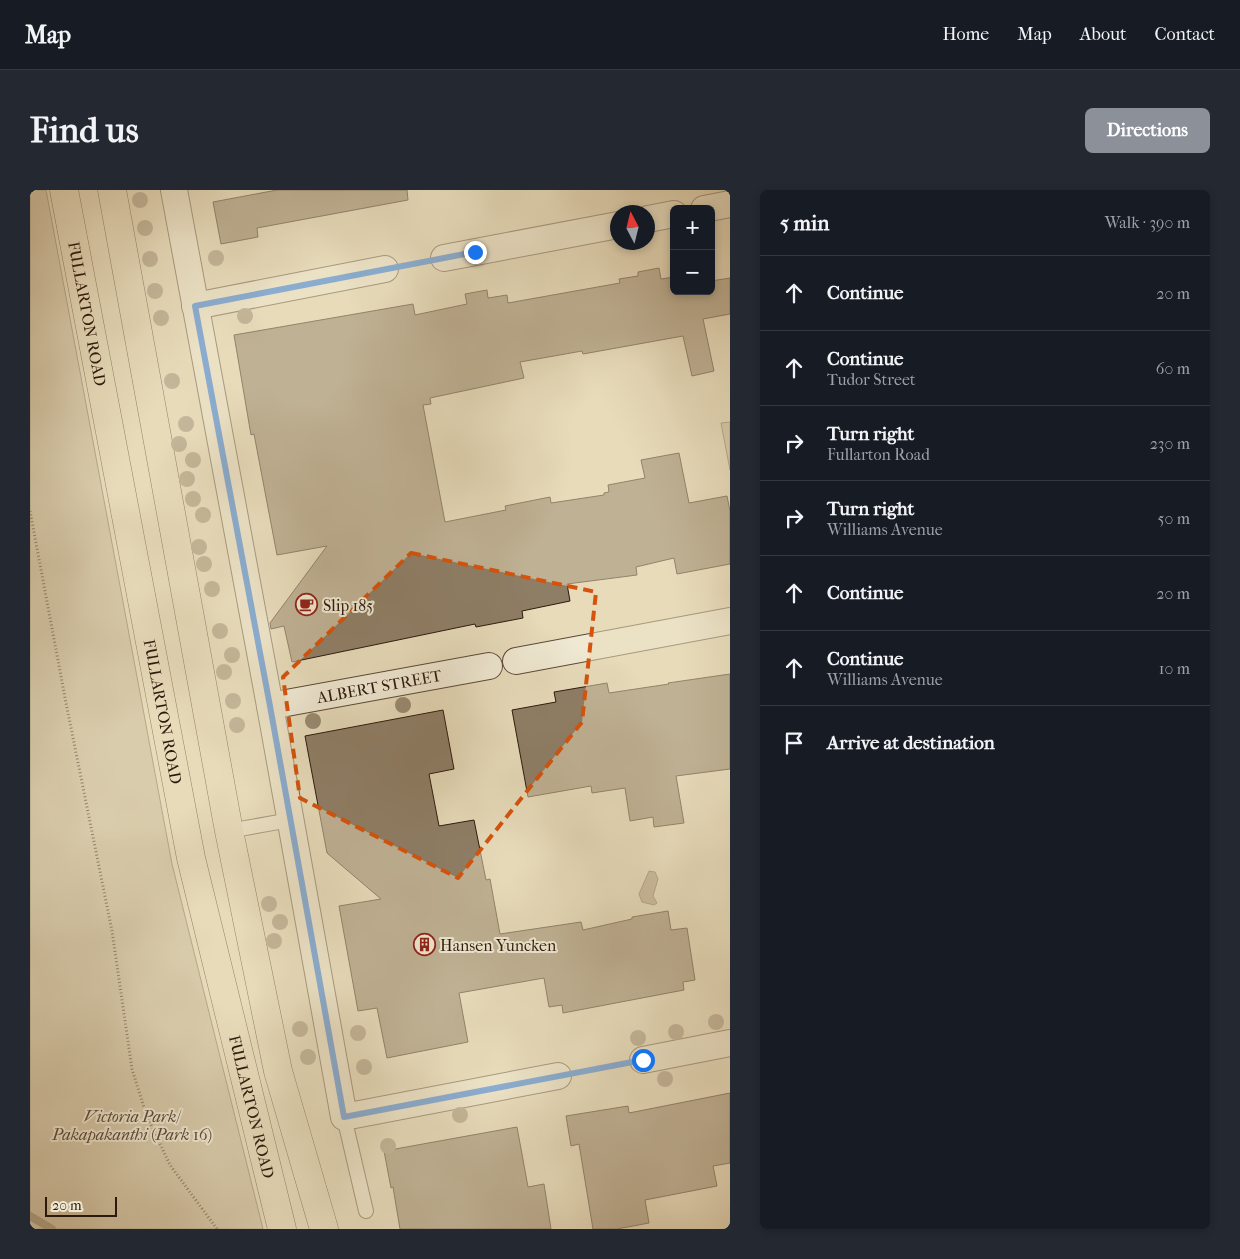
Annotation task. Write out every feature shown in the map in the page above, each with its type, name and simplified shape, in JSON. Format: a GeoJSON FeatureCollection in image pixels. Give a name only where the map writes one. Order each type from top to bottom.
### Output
{"type":"FeatureCollection","features":[{"type":"Feature","properties":{"kind":"highway","name":"FULLARTON ROAD"},"geometry":{"type":"LineString","coordinates":[[64,190],[191,858],[282,1229]]}},
{"type":"Feature","properties":{"kind":"highway"},"geometry":{"type":"LineString","coordinates":[[112,190],[230,830],[278,1072],[324,1229]]}},
{"type":"Feature","properties":{"kind":"street"},"geometry":{"type":"LineString","coordinates":[[174,190],[344,1117],[558,1076]]}},
{"type":"Feature","properties":{"kind":"street"},"geometry":{"type":"LineString","coordinates":[[715,207],[730,204]]}},
{"type":"Feature","properties":{"kind":"street"},"geometry":{"type":"LineString","coordinates":[[655,218],[670,215]]}},
{"type":"Feature","properties":{"kind":"street"},"geometry":{"type":"LineString","coordinates":[[444,258],[610,227]]}},
{"type":"Feature","properties":{"kind":"street"},"geometry":{"type":"LineString","coordinates":[[195,306],[385,269]]}},
{"type":"Feature","properties":{"kind":"street"},"geometry":{"type":"LineString","coordinates":[[516,661],[730,621]]}},
{"type":"Feature","properties":{"kind":"street","name":"ALBERT STREET"},"geometry":{"type":"LineString","coordinates":[[270,706],[489,666]]}},
{"type":"Feature","properties":{"kind":"street"},"geometry":{"type":"LineString","coordinates":[[643,1060],[730,1043]]}},
{"type":"Feature","properties":{"kind":"lane"},"geometry":{"type":"LineString","coordinates":[[230,830],[290,820]]}},
{"type":"Feature","properties":{"kind":"lane"},"geometry":{"type":"LineString","coordinates":[[344,1117],[366,1211]]}},
{"type":"Feature","properties":{"kind":"path"},"geometry":{"type":"LineString","coordinates":[[385,269],[444,258]]}},
{"type":"Feature","properties":{"kind":"path"},"geometry":{"type":"LineString","coordinates":[[30,512],[66,704],[112,931],[132,1069],[146,1114],[170,1166],[217,1229]]}},
{"type":"Feature","properties":{"kind":"path"},"geometry":{"type":"LineString","coordinates":[[558,1076],[643,1060]]}},
{"type":"Feature","properties":{"kind":"highlighted area"},"geometry":{"type":"Polygon","coordinates":[[[411,553],[596,592],[582,722],[458,878],[300,798],[283,677],[411,553]]]}},
{"type":"Feature","properties":{"kind":"green space","name":"Victoria Park/ Pakapakanthi (Park 16)"},"geometry":{"type":"Polygon","coordinates":[[[30,190],[46,190],[172,864],[263,1229],[30,1229],[30,190]]]}},
{"type":"Feature","properties":{"kind":"green space"},"geometry":{"type":"Polygon","coordinates":[[[730,422],[730,470],[721,423],[730,422]]]}},
{"type":"Feature","properties":{"kind":"shaded area"},"geometry":{"type":"Polygon","coordinates":[[[649,871],[655,872],[658,879],[653,896],[657,903],[654,905],[642,902],[639,894],[649,871]]]}},
{"type":"Feature","properties":{"kind":"building"},"geometry":{"type":"Polygon","coordinates":[[[277,190],[407,190],[408,200],[257,228],[258,237],[221,244],[213,202],[277,190]]]}},
{"type":"Feature","properties":{"kind":"building"},"geometry":{"type":"Polygon","coordinates":[[[659,268],[661,279],[670,278],[670,295],[715,295],[715,280],[730,278],[730,314],[703,319],[714,371],[692,376],[683,336],[583,354],[582,351],[520,362],[524,378],[430,398],[431,404],[423,405],[445,522],[506,510],[505,506],[550,497],[551,503],[604,495],[604,493],[609,492],[608,485],[645,478],[641,460],[679,453],[689,503],[727,496],[730,511],[730,564],[677,574],[674,558],[636,567],[637,575],[567,584],[570,601],[522,611],[523,618],[476,627],[475,624],[292,662],[284,626],[271,629],[270,623],[327,546],[277,555],[254,434],[251,435],[234,335],[413,304],[415,315],[467,304],[465,294],[487,290],[488,298],[507,295],[508,303],[620,283],[619,279],[638,276],[638,272],[659,268]]]}},
{"type":"Feature","properties":{"kind":"building"},"geometry":{"type":"Polygon","coordinates":[[[730,674],[730,769],[676,776],[684,823],[654,827],[653,817],[630,821],[625,788],[592,793],[591,786],[528,797],[512,710],[556,702],[554,692],[607,683],[609,693],[730,674]]]}},
{"type":"Feature","properties":{"kind":"building"},"geometry":{"type":"Polygon","coordinates":[[[443,710],[454,769],[429,774],[439,826],[474,820],[486,880],[490,879],[500,934],[581,922],[583,930],[632,919],[632,917],[668,911],[671,930],[687,928],[695,980],[683,982],[684,990],[563,1013],[562,1005],[549,1007],[544,978],[459,993],[468,1042],[387,1058],[377,1008],[358,1011],[339,906],[381,899],[327,853],[305,736],[443,710]]]}},
{"type":"Feature","properties":{"kind":"building"},"geometry":{"type":"Polygon","coordinates":[[[730,1093],[730,1163],[713,1166],[717,1186],[645,1200],[649,1223],[617,1229],[593,1229],[579,1144],[571,1146],[566,1116],[628,1106],[629,1113],[730,1093]]]}},
{"type":"Feature","properties":{"kind":"building"},"geometry":{"type":"Polygon","coordinates":[[[517,1127],[528,1187],[544,1184],[551,1229],[400,1229],[393,1187],[391,1188],[384,1151],[517,1127]]]}},
{"type":"Feature","properties":{"kind":"waterway"},"geometry":{"type":"LineString","coordinates":[[30,1216],[52,1229]]}},
{"type":"Feature","properties":{"kind":"place","name":"Slip 185"},"geometry":{"type":"Point","coordinates":[307,605]}},
{"type":"Feature","properties":{"kind":"place","name":"Hansen Yuncken"},"geometry":{"type":"Point","coordinates":[424,945]}},
{"type":"Feature","properties":{"kind":"route"},"geometry":{"type":"LineString","coordinates":[[475,252],[195,306],[344,1117],[643,1060]]}}]}
